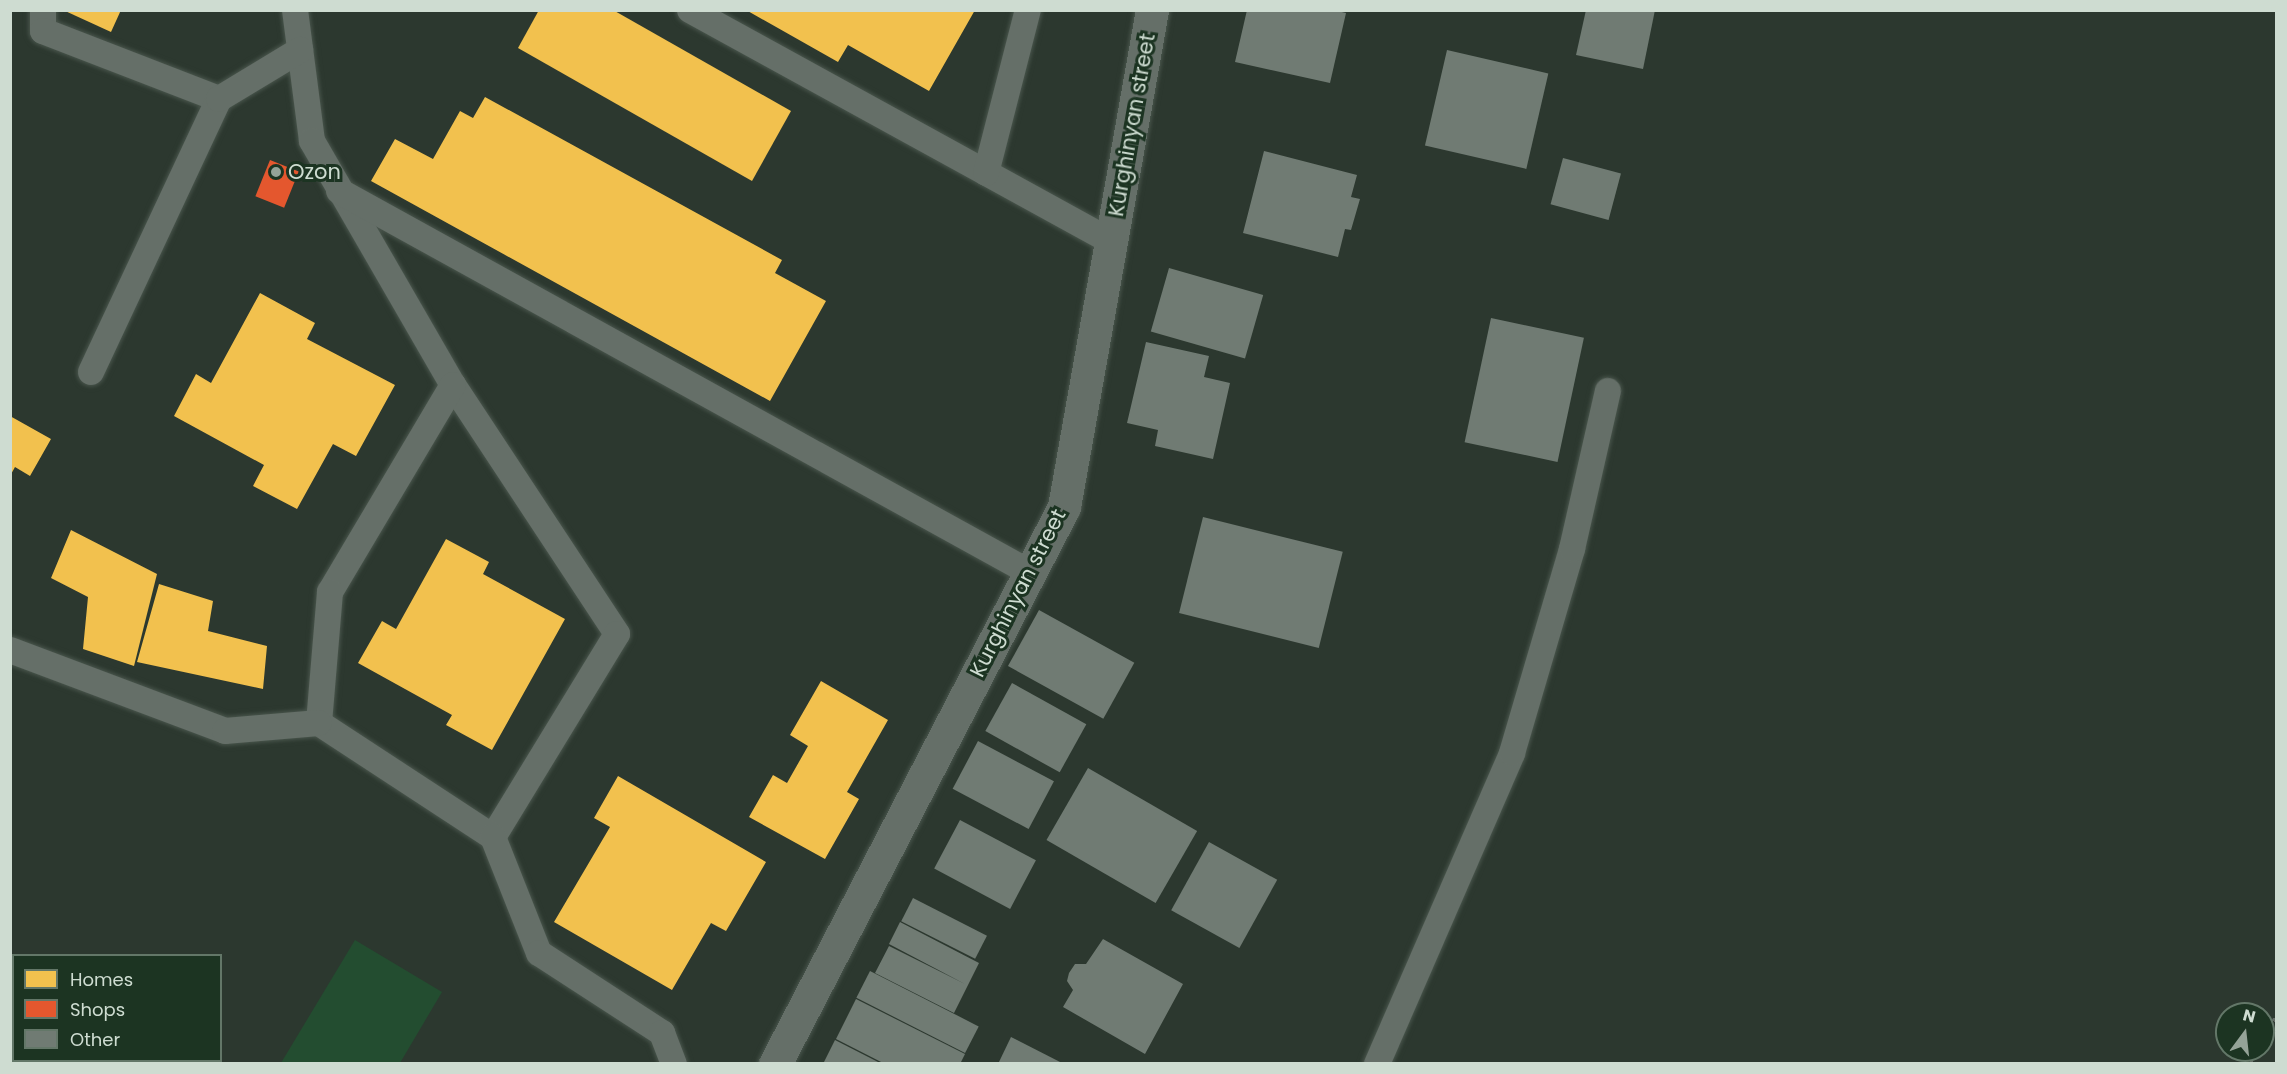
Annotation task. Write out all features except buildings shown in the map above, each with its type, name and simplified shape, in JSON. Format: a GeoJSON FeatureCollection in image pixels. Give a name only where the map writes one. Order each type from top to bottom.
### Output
{"type":"FeatureCollection","features":[{"type":"Feature","properties":{"kind":"street","name":"Kurghinyan street"},"geometry":{"type":"LineString","coordinates":[[775,1064],[1064,507],[1152,10]]}},
{"type":"Feature","properties":{"kind":"lane"},"geometry":{"type":"LineString","coordinates":[[43,10],[43,31],[219,99]]}},
{"type":"Feature","properties":{"kind":"lane"},"geometry":{"type":"LineString","coordinates":[[295,10],[312,141],[338,191],[453,385],[617,634],[493,837]]}},
{"type":"Feature","properties":{"kind":"lane"},"geometry":{"type":"LineString","coordinates":[[690,10],[1112,242]]}},
{"type":"Feature","properties":{"kind":"lane"},"geometry":{"type":"LineString","coordinates":[[986,173],[1028,10]]}},
{"type":"Feature","properties":{"kind":"lane"},"geometry":{"type":"LineString","coordinates":[[91,372],[219,99],[300,50]]}},
{"type":"Feature","properties":{"kind":"lane"},"geometry":{"type":"LineString","coordinates":[[338,191],[1029,572]]}},
{"type":"Feature","properties":{"kind":"lane"},"geometry":{"type":"LineString","coordinates":[[319,723],[330,592],[453,385]]}},
{"type":"Feature","properties":{"kind":"lane"},"geometry":{"type":"LineString","coordinates":[[1377,1064],[1512,753],[1572,549],[1608,391]]}},
{"type":"Feature","properties":{"kind":"lane"},"geometry":{"type":"LineString","coordinates":[[10,650],[225,731],[319,723],[493,837],[539,953],[662,1033],[674,1064]]}},
{"type":"Feature","properties":{"kind":"green space"},"geometry":{"type":"Polygon","coordinates":[[[355,940],[442,992],[400,1063],[281,1063],[355,940]]]}},
{"type":"Feature","properties":{"kind":"place","name":"Ozon"},"geometry":{"type":"Point","coordinates":[276,172]}}]}
